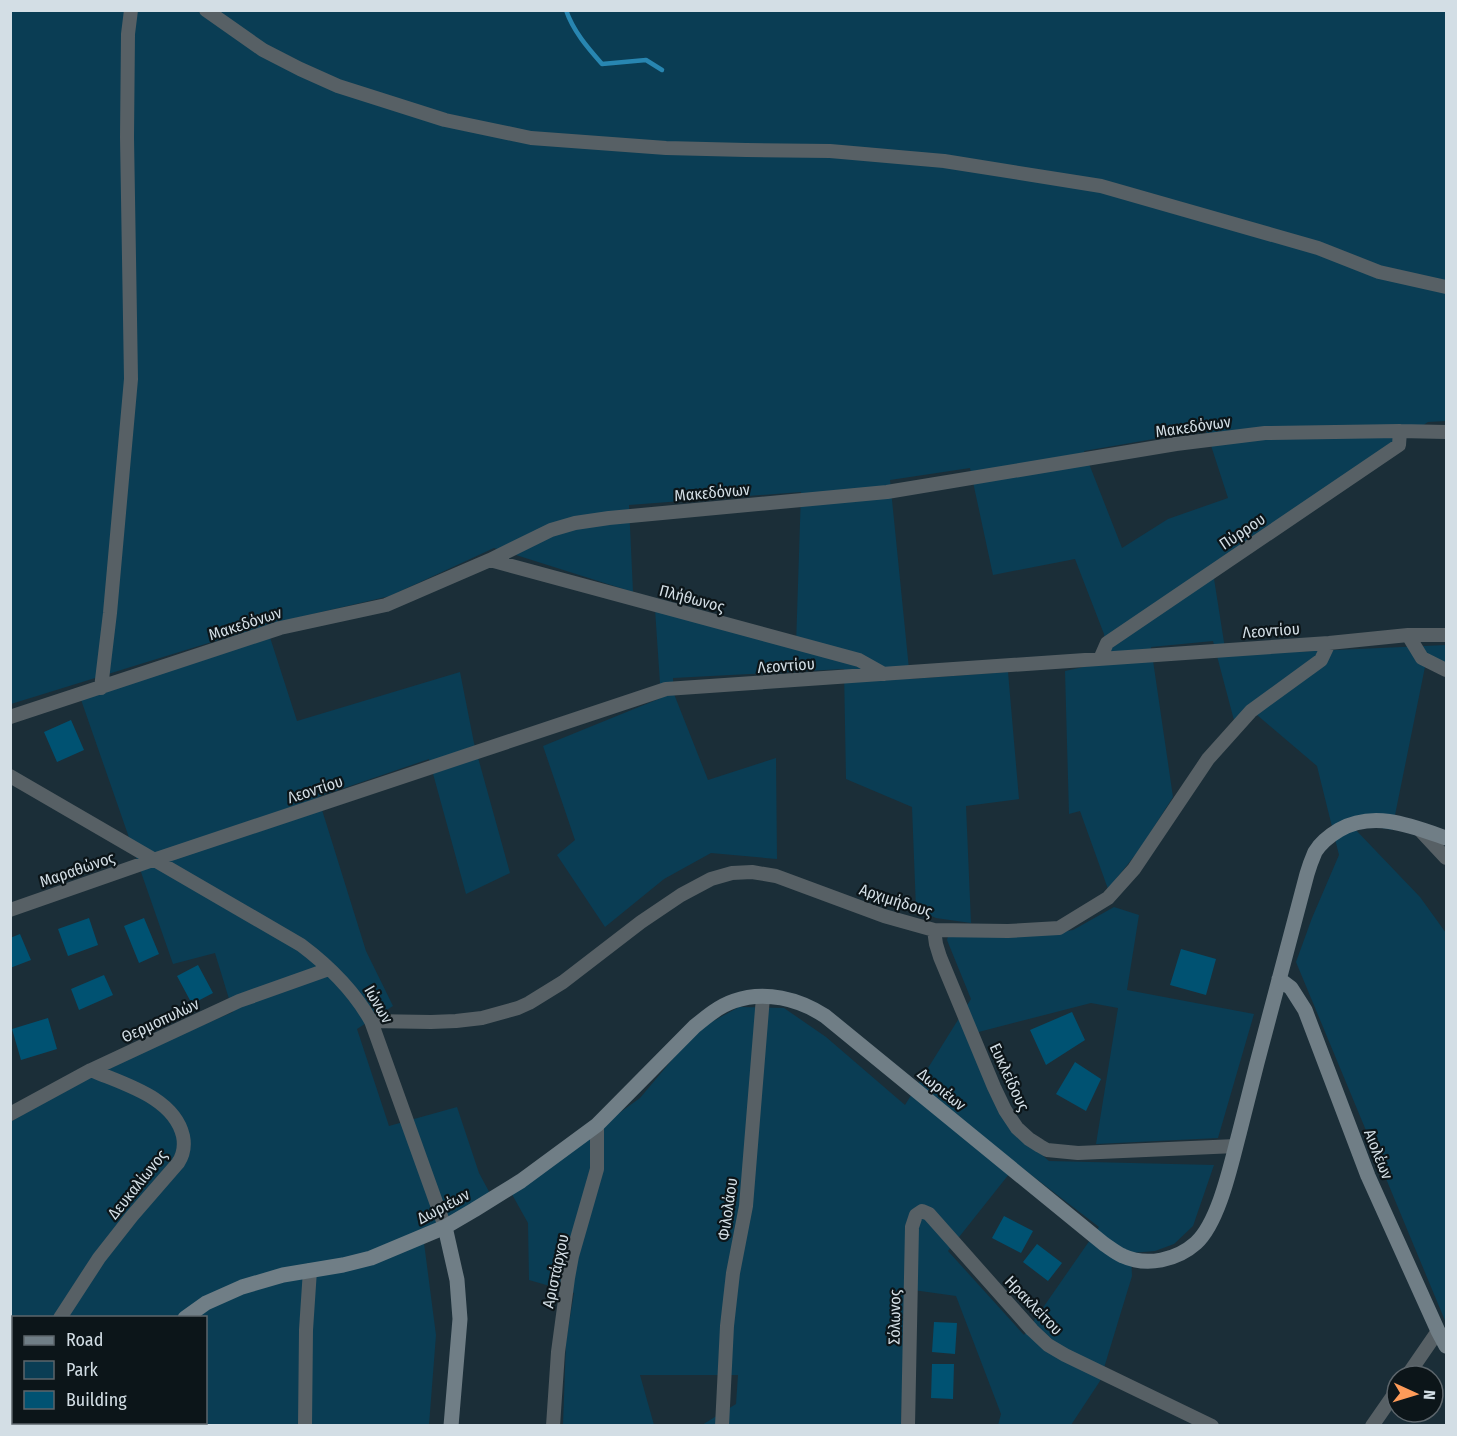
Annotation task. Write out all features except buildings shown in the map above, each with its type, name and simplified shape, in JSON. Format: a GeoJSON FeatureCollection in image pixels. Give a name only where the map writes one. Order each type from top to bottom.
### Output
{"type":"FeatureCollection","features":[{"type":"Feature","properties":{"kind":"street"},"geometry":{"type":"LineString","coordinates":[[101,688],[110,613],[130,379],[128,34],[131,10]]}},
{"type":"Feature","properties":{"kind":"street"},"geometry":{"type":"LineString","coordinates":[[206,10],[263,50],[300,69],[338,86],[445,120],[531,138],[666,148],[841,152],[944,161],[1101,186],[1318,249],[1379,272],[1446,287]]}},
{"type":"Feature","properties":{"kind":"street","name":"Πύρρου"},"geometry":{"type":"LineString","coordinates":[[1100,659],[1107,643],[1399,445],[1400,431]]}},
{"type":"Feature","properties":{"kind":"street","name":"Μακεδόνων"},"geometry":{"type":"LineString","coordinates":[[10,717],[280,628],[387,604],[490,560],[551,530],[575,523],[886,492],[1176,444],[1265,433],[1446,432]]}},
{"type":"Feature","properties":{"kind":"street","name":"Πλήθωνος"},"geometry":{"type":"LineString","coordinates":[[490,560],[859,660],[884,674]]}},
{"type":"Feature","properties":{"kind":"street"},"geometry":{"type":"LineString","coordinates":[[1408,635],[1422,658],[1446,670]]}},
{"type":"Feature","properties":{"kind":"street","name":"Λεοντίου"},"geometry":{"type":"LineString","coordinates":[[153,860],[666,689],[1329,643],[1408,635],[1446,635]]}},
{"type":"Feature","properties":{"kind":"street","name":"Αρχιμήδους"},"geometry":{"type":"LineString","coordinates":[[371,1021],[456,1021],[482,1018],[518,1008],[563,982],[641,922],[681,895],[711,879],[732,873],[752,872],[776,876],[884,916],[934,930],[1008,931],[1059,928],[1108,898],[1134,869],[1208,759],[1251,711],[1321,660],[1329,643]]}},
{"type":"Feature","properties":{"kind":"street","name":"Ιώνων"},"geometry":{"type":"LineString","coordinates":[[10,776],[301,945],[329,969],[356,998],[371,1021],[445,1227],[454,1264],[459,1300],[459,1338],[451,1425]]}},
{"type":"Feature","properties":{"kind":"street","name":"Δωριέων"},"geometry":{"type":"LineString","coordinates":[[186,1316],[206,1303],[242,1287],[283,1275],[371,1258],[445,1227],[520,1181],[597,1125],[707,1016],[734,1001],[749,997],[782,998],[796,1001],[825,1016],[1104,1244],[1124,1257],[1145,1261],[1179,1254],[1197,1242],[1207,1229],[1216,1209],[1236,1146],[1307,874],[1316,851],[1332,834],[1353,823],[1364,821],[1389,821],[1446,838]]}},
{"type":"Feature","properties":{"kind":"street"},"geometry":{"type":"LineString","coordinates":[[1419,829],[1446,858]]}},
{"type":"Feature","properties":{"kind":"street","name":"Μαραθώνος"},"geometry":{"type":"LineString","coordinates":[[10,910],[153,860]]}},
{"type":"Feature","properties":{"kind":"street","name":"Ευκλείδους"},"geometry":{"type":"LineString","coordinates":[[934,930],[940,957],[994,1087],[1012,1121],[1033,1142],[1047,1150],[1078,1153],[1236,1146]]}},
{"type":"Feature","properties":{"kind":"street","name":"Θερμοπυλών"},"geometry":{"type":"LineString","coordinates":[[10,1114],[91,1070],[239,1001],[329,969]]}},
{"type":"Feature","properties":{"kind":"street","name":"Αιολέων"},"geometry":{"type":"LineString","coordinates":[[1279,979],[1291,988],[1305,1010],[1368,1176],[1446,1346]]}},
{"type":"Feature","properties":{"kind":"street","name":"Φιλολάου"},"geometry":{"type":"LineString","coordinates":[[722,1425],[727,1326],[733,1273],[746,1206],[764,997]]}},
{"type":"Feature","properties":{"kind":"street","name":"Δευκαλίωνος"},"geometry":{"type":"LineString","coordinates":[[61,1316],[99,1258],[178,1163],[184,1146],[181,1129],[173,1115],[161,1103],[91,1070]]}},
{"type":"Feature","properties":{"kind":"street","name":"Αριστάρχου"},"geometry":{"type":"LineString","coordinates":[[553,1425],[557,1362],[568,1278],[597,1169],[597,1125]]}},
{"type":"Feature","properties":{"kind":"street","name":"Σόλωνος"},"geometry":{"type":"LineString","coordinates":[[908,1425],[912,1227],[914,1218],[919,1212]]}},
{"type":"Feature","properties":{"kind":"street","name":"Ηρακλείτου"},"geometry":{"type":"LineString","coordinates":[[919,1212],[929,1214],[1048,1345],[1212,1425]]}},
{"type":"Feature","properties":{"kind":"street"},"geometry":{"type":"LineString","coordinates":[[302,1424],[310,1270]]}},
{"type":"Feature","properties":{"kind":"street"},"geometry":{"type":"LineString","coordinates":[[1415,1364],[1438,1331]]}},
{"type":"Feature","properties":{"kind":"street"},"geometry":{"type":"LineString","coordinates":[[1372,1425],[1385,1407]]}},
{"type":"Feature","properties":{"kind":"green space"},"geometry":{"type":"Polygon","coordinates":[[[11,11],[1446,11],[1446,421],[1428,422],[1212,566],[1226,655],[1446,645],[1446,664],[1427,657],[1392,830],[1371,826],[1353,827],[1420,897],[1446,933],[1446,1323],[1296,962],[1339,855],[1317,766],[1250,709],[1235,724],[1213,641],[1151,647],[1173,797],[1140,849],[1108,889],[1080,811],[1069,814],[1065,671],[1106,662],[1104,634],[1075,559],[993,575],[970,468],[890,480],[910,679],[1008,672],[1019,799],[966,806],[971,923],[936,918],[916,909],[912,807],[846,779],[844,669],[673,678],[674,694],[708,780],[776,758],[777,859],[711,853],[664,879],[605,927],[557,855],[575,840],[543,746],[661,698],[655,609],[796,646],[801,492],[629,505],[633,592],[494,548],[390,596],[266,625],[297,721],[460,672],[474,743],[510,873],[466,894],[429,759],[318,797],[366,951],[393,1006],[357,1029],[389,1126],[457,1107],[479,1173],[493,1199],[424,1243],[436,1335],[429,1425],[11,1425],[10,1122],[106,1067],[233,1012],[215,953],[173,964],[78,691],[244,632],[11,704],[11,11]],[[1206,430],[1084,451],[1122,548],[1168,519],[1228,498],[1206,430]]]}},
{"type":"Feature","properties":{"kind":"green space"},"geometry":{"type":"Polygon","coordinates":[[[1114,907],[1139,915],[1127,990],[1254,1014],[1218,1138],[1096,1144],[1118,1008],[1091,1003],[967,1035],[1011,1128],[1049,1161],[1214,1165],[1193,1226],[1174,1244],[1155,1251],[1131,1253],[1132,1276],[1100,1381],[1071,1425],[998,1425],[1001,1414],[956,1296],[906,1289],[901,1425],[702,1425],[736,1404],[738,1375],[640,1375],[654,1425],[563,1425],[566,1341],[574,1293],[529,1280],[528,1223],[509,1189],[640,1098],[697,1030],[739,1007],[784,1008],[826,1037],[905,1105],[971,999],[947,940],[949,933],[1037,936],[1073,930],[1114,907]],[[1017,1164],[948,1251],[1024,1335],[1099,1227],[1017,1164]]]}},
{"type":"Feature","properties":{"kind":"waterway"},"geometry":{"type":"LineString","coordinates":[[566,10],[577,32],[602,64],[646,60],[662,70]]}}]}
